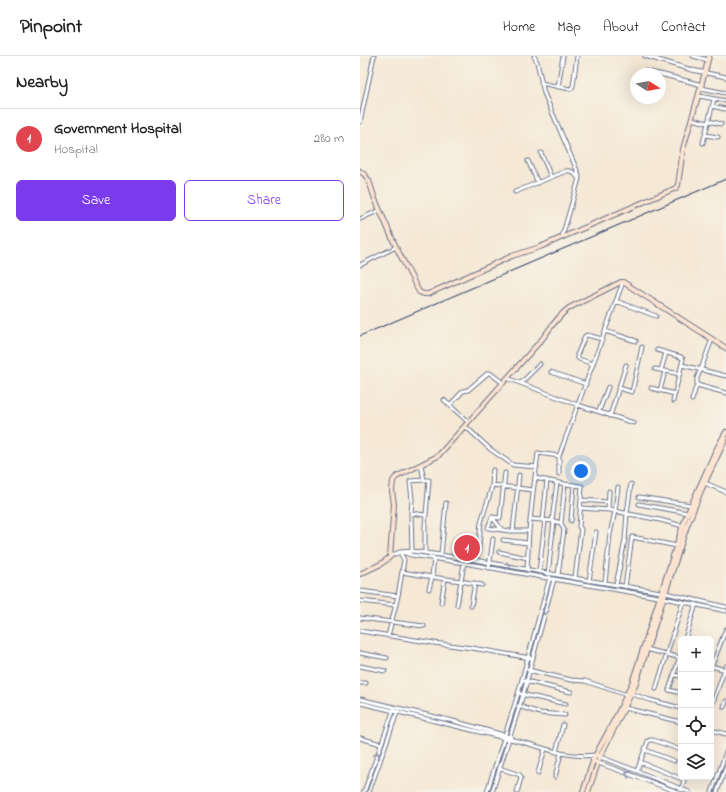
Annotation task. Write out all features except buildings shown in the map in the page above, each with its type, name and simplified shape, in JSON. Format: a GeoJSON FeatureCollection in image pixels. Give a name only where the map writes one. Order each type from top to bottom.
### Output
{"type":"FeatureCollection","features":[{"type":"Feature","properties":{"kind":"street"},"geometry":{"type":"LineString","coordinates":[[360,122],[374,56]]}},
{"type":"Feature","properties":{"kind":"street"},"geometry":{"type":"LineString","coordinates":[[534,56],[537,62],[544,94],[578,173],[579,180],[562,237]]}},
{"type":"Feature","properties":{"kind":"street"},"geometry":{"type":"LineString","coordinates":[[558,87],[563,56]]}},
{"type":"Feature","properties":{"kind":"street"},"geometry":{"type":"LineString","coordinates":[[541,83],[570,89],[573,88],[578,56]]}},
{"type":"Feature","properties":{"kind":"street"},"geometry":{"type":"LineString","coordinates":[[645,56],[726,77]]}},
{"type":"Feature","properties":{"kind":"street"},"geometry":{"type":"LineString","coordinates":[[360,171],[365,175],[368,181],[396,247],[419,292],[428,294],[512,256],[539,247],[676,188],[678,186],[683,149],[708,58],[692,56]]}},
{"type":"Feature","properties":{"kind":"street"},"geometry":{"type":"LineString","coordinates":[[666,76],[726,92]]}},
{"type":"Feature","properties":{"kind":"street"},"geometry":{"type":"LineString","coordinates":[[698,96],[726,101]]}},
{"type":"Feature","properties":{"kind":"street"},"geometry":{"type":"LineString","coordinates":[[703,143],[714,99]]}},
{"type":"Feature","properties":{"kind":"street"},"geometry":{"type":"LineString","coordinates":[[712,106],[725,109]]}},
{"type":"Feature","properties":{"kind":"street"},"geometry":{"type":"LineString","coordinates":[[691,119],[721,124]]}},
{"type":"Feature","properties":{"kind":"street"},"geometry":{"type":"LineString","coordinates":[[705,135],[718,137]]}},
{"type":"Feature","properties":{"kind":"street"},"geometry":{"type":"LineString","coordinates":[[541,153],[551,177]]}},
{"type":"Feature","properties":{"kind":"street"},"geometry":{"type":"LineString","coordinates":[[528,162],[538,183]]}},
{"type":"Feature","properties":{"kind":"street"},"geometry":{"type":"LineString","coordinates":[[515,192],[569,170],[574,173],[579,180]]}},
{"type":"Feature","properties":{"kind":"street"},"geometry":{"type":"LineString","coordinates":[[360,219],[380,210]]}},
{"type":"Feature","properties":{"kind":"street"},"geometry":{"type":"LineString","coordinates":[[360,265],[396,247]]}},
{"type":"Feature","properties":{"kind":"street"},"geometry":{"type":"LineString","coordinates":[[559,474],[559,456],[623,282]]}},
{"type":"Feature","properties":{"kind":"street"},"geometry":{"type":"LineString","coordinates":[[623,282],[726,348]]}},
{"type":"Feature","properties":{"kind":"street"},"geometry":{"type":"LineString","coordinates":[[390,557],[394,504],[392,491],[393,481],[396,477],[438,456],[543,338],[563,312],[623,282]]}},
{"type":"Feature","properties":{"kind":"street"},"geometry":{"type":"LineString","coordinates":[[616,301],[656,316]]}},
{"type":"Feature","properties":{"kind":"street"},"geometry":{"type":"LineString","coordinates":[[605,331],[636,341]]}},
{"type":"Feature","properties":{"kind":"street"},"geometry":{"type":"LineString","coordinates":[[593,364],[579,359],[577,355],[585,336],[587,335],[602,339]]}},
{"type":"Feature","properties":{"kind":"street"},"geometry":{"type":"LineString","coordinates":[[692,400],[697,385],[696,378],[701,369],[712,339]]}},
{"type":"Feature","properties":{"kind":"street"},"geometry":{"type":"LineString","coordinates":[[619,388],[632,392],[642,347]]}},
{"type":"Feature","properties":{"kind":"street"},"geometry":{"type":"LineString","coordinates":[[657,350],[683,358],[673,401]]}},
{"type":"Feature","properties":{"kind":"street"},"geometry":{"type":"LineString","coordinates":[[660,391],[666,353]]}},
{"type":"Feature","properties":{"kind":"street"},"geometry":{"type":"LineString","coordinates":[[521,383],[540,364]]}},
{"type":"Feature","properties":{"kind":"street"},"geometry":{"type":"LineString","coordinates":[[610,416],[626,365]]}},
{"type":"Feature","properties":{"kind":"street"},"geometry":{"type":"LineString","coordinates":[[682,365],[724,375],[726,370]]}},
{"type":"Feature","properties":{"kind":"street"},"geometry":{"type":"LineString","coordinates":[[655,369],[680,374]]}},
{"type":"Feature","properties":{"kind":"street"},"geometry":{"type":"LineString","coordinates":[[551,372],[586,384]]}},
{"type":"Feature","properties":{"kind":"street"},"geometry":{"type":"LineString","coordinates":[[450,405],[463,391],[468,390],[488,373],[503,384]]}},
{"type":"Feature","properties":{"kind":"street"},"geometry":{"type":"LineString","coordinates":[[508,378],[578,405],[634,423]]}},
{"type":"Feature","properties":{"kind":"street"},"geometry":{"type":"LineString","coordinates":[[697,385],[726,393]]}},
{"type":"Feature","properties":{"kind":"street"},"geometry":{"type":"LineString","coordinates":[[600,411],[608,387]]}},
{"type":"Feature","properties":{"kind":"street"},"geometry":{"type":"LineString","coordinates":[[651,388],[675,394]]}},
{"type":"Feature","properties":{"kind":"street"},"geometry":{"type":"LineString","coordinates":[[444,400],[490,449],[513,465],[537,468]]}},
{"type":"Feature","properties":{"kind":"street"},"geometry":{"type":"LineString","coordinates":[[663,595],[687,526],[691,505],[715,452],[726,432]]}},
{"type":"Feature","properties":{"kind":"street"},"geometry":{"type":"LineString","coordinates":[[588,792],[600,757],[636,686],[683,526],[726,438]]}},
{"type":"Feature","properties":{"kind":"street"},"geometry":{"type":"LineString","coordinates":[[527,570],[530,519],[538,453],[559,456]]}},
{"type":"Feature","properties":{"kind":"street"},"geometry":{"type":"LineString","coordinates":[[421,465],[424,480]]}},
{"type":"Feature","properties":{"kind":"street"},"geometry":{"type":"LineString","coordinates":[[476,560],[484,510],[492,485],[493,470]]}},
{"type":"Feature","properties":{"kind":"street"},"geometry":{"type":"LineString","coordinates":[[492,518],[500,518],[506,474]]}},
{"type":"Feature","properties":{"kind":"street"},"geometry":{"type":"LineString","coordinates":[[513,531],[519,475]]}},
{"type":"Feature","properties":{"kind":"street"},"geometry":{"type":"LineString","coordinates":[[535,478],[582,486],[579,528],[581,529],[575,578]]}},
{"type":"Feature","properties":{"kind":"street"},"geometry":{"type":"LineString","coordinates":[[412,551],[412,500],[410,481],[429,480],[424,526],[425,553]]}},
{"type":"Feature","properties":{"kind":"street"},"geometry":{"type":"LineString","coordinates":[[539,572],[547,480]]}},
{"type":"Feature","properties":{"kind":"street"},"geometry":{"type":"LineString","coordinates":[[487,792],[518,694],[549,578],[557,482]]}},
{"type":"Feature","properties":{"kind":"street"},"geometry":{"type":"LineString","coordinates":[[705,483],[726,492]]}},
{"type":"Feature","properties":{"kind":"street"},"geometry":{"type":"LineString","coordinates":[[492,792],[523,695],[554,579],[557,575],[564,530],[561,523],[566,484]]}},
{"type":"Feature","properties":{"kind":"street"},"geometry":{"type":"LineString","coordinates":[[616,585],[625,540],[631,484]]}},
{"type":"Feature","properties":{"kind":"street"},"geometry":{"type":"LineString","coordinates":[[492,485],[533,490]]}},
{"type":"Feature","properties":{"kind":"street"},"geometry":{"type":"LineString","coordinates":[[571,521],[574,485]]}},
{"type":"Feature","properties":{"kind":"street"},"geometry":{"type":"LineString","coordinates":[[605,583],[610,534],[618,487]]}},
{"type":"Feature","properties":{"kind":"street"},"geometry":{"type":"LineString","coordinates":[[608,510],[610,491]]}},
{"type":"Feature","properties":{"kind":"street"},"geometry":{"type":"LineString","coordinates":[[639,497],[691,505]]}},
{"type":"Feature","properties":{"kind":"street"},"geometry":{"type":"LineString","coordinates":[[581,500],[608,502]]}},
{"type":"Feature","properties":{"kind":"street"},"geometry":{"type":"LineString","coordinates":[[441,555],[446,503]]}},
{"type":"Feature","properties":{"kind":"street"},"geometry":{"type":"LineString","coordinates":[[639,504],[690,514]]}},
{"type":"Feature","properties":{"kind":"street"},"geometry":{"type":"LineString","coordinates":[[580,508],[615,511],[683,526]]}},
{"type":"Feature","properties":{"kind":"street"},"geometry":{"type":"LineString","coordinates":[[411,513],[425,515]]}},
{"type":"Feature","properties":{"kind":"street"},"geometry":{"type":"LineString","coordinates":[[492,518],[488,528],[529,531]]}},
{"type":"Feature","properties":{"kind":"street"},"geometry":{"type":"LineString","coordinates":[[492,518],[502,530]]}},
{"type":"Feature","properties":{"kind":"street"},"geometry":{"type":"LineString","coordinates":[[530,519],[561,523]]}},
{"type":"Feature","properties":{"kind":"street"},"geometry":{"type":"LineString","coordinates":[[589,581],[596,532]]}},
{"type":"Feature","properties":{"kind":"street"},"geometry":{"type":"LineString","coordinates":[[625,587],[632,537],[677,546]]}},
{"type":"Feature","properties":{"kind":"street"},"geometry":{"type":"LineString","coordinates":[[489,568],[493,539]]}},
{"type":"Feature","properties":{"kind":"street"},"geometry":{"type":"LineString","coordinates":[[503,540],[528,543]]}},
{"type":"Feature","properties":{"kind":"street"},"geometry":{"type":"LineString","coordinates":[[360,574],[381,564],[400,552],[412,551],[476,560],[605,583],[726,607]]}},
{"type":"Feature","properties":{"kind":"street"},"geometry":{"type":"LineString","coordinates":[[400,552],[554,579],[663,595],[683,602],[726,610]]}},
{"type":"Feature","properties":{"kind":"street"},"geometry":{"type":"LineString","coordinates":[[388,636],[390,622],[398,596],[404,560],[400,552]]}},
{"type":"Feature","properties":{"kind":"street"},"geometry":{"type":"LineString","coordinates":[[499,552],[528,558]]}},
{"type":"Feature","properties":{"kind":"street"},"geometry":{"type":"LineString","coordinates":[[429,590],[434,558]]}},
{"type":"Feature","properties":{"kind":"street"},"geometry":{"type":"LineString","coordinates":[[457,605],[464,563]]}},
{"type":"Feature","properties":{"kind":"street"},"geometry":{"type":"LineString","coordinates":[[402,572],[482,585]]}},
{"type":"Feature","properties":{"kind":"street"},"geometry":{"type":"LineString","coordinates":[[441,603],[445,579]]}},
{"type":"Feature","properties":{"kind":"street"},"geometry":{"type":"LineString","coordinates":[[471,606],[475,583]]}},
{"type":"Feature","properties":{"kind":"street"},"geometry":{"type":"LineString","coordinates":[[360,591],[398,596]]}},
{"type":"Feature","properties":{"kind":"street"},"geometry":{"type":"LineString","coordinates":[[360,601],[396,605]]}},
{"type":"Feature","properties":{"kind":"street"},"geometry":{"type":"LineString","coordinates":[[656,689],[683,602]]}},
{"type":"Feature","properties":{"kind":"street"},"geometry":{"type":"LineString","coordinates":[[686,636],[696,604]]}},
{"type":"Feature","properties":{"kind":"street"},"geometry":{"type":"LineString","coordinates":[[360,618],[424,626]]}},
{"type":"Feature","properties":{"kind":"street"},"geometry":{"type":"LineString","coordinates":[[714,659],[726,629]]}},
{"type":"Feature","properties":{"kind":"street"},"geometry":{"type":"LineString","coordinates":[[360,631],[434,644],[467,647],[533,658]]}},
{"type":"Feature","properties":{"kind":"street"},"geometry":{"type":"LineString","coordinates":[[646,649],[678,657]]}},
{"type":"Feature","properties":{"kind":"street"},"geometry":{"type":"LineString","coordinates":[[583,792],[595,755],[627,695],[646,649]]}},
{"type":"Feature","properties":{"kind":"street"},"geometry":{"type":"LineString","coordinates":[[360,653],[387,658]]}},
{"type":"Feature","properties":{"kind":"street"},"geometry":{"type":"LineString","coordinates":[[678,663],[669,690],[678,692]]}},
{"type":"Feature","properties":{"kind":"street"},"geometry":{"type":"LineString","coordinates":[[360,666],[385,671]]}},
{"type":"Feature","properties":{"kind":"street"},"geometry":{"type":"LineString","coordinates":[[714,700],[726,666]]}},
{"type":"Feature","properties":{"kind":"street"},"geometry":{"type":"LineString","coordinates":[[714,668],[725,670]]}},
{"type":"Feature","properties":{"kind":"street"},"geometry":{"type":"LineString","coordinates":[[525,669],[571,680],[585,681],[627,695]]}},
{"type":"Feature","properties":{"kind":"street"},"geometry":{"type":"LineString","coordinates":[[674,674],[678,675]]}},
{"type":"Feature","properties":{"kind":"street"},"geometry":{"type":"LineString","coordinates":[[522,680],[571,692]]}},
{"type":"Feature","properties":{"kind":"street"},"geometry":{"type":"LineString","coordinates":[[360,683],[366,683]]}},
{"type":"Feature","properties":{"kind":"street"},"geometry":{"type":"LineString","coordinates":[[518,694],[566,704]]}},
{"type":"Feature","properties":{"kind":"street"},"geometry":{"type":"LineString","coordinates":[[632,694],[678,707]]}},
{"type":"Feature","properties":{"kind":"street"},"geometry":{"type":"LineString","coordinates":[[360,699],[394,709],[504,736],[556,752],[577,756],[595,755],[637,771],[680,791]]}},
{"type":"Feature","properties":{"kind":"street"},"geometry":{"type":"LineString","coordinates":[[724,707],[726,701]]}},
{"type":"Feature","properties":{"kind":"street"},"geometry":{"type":"LineString","coordinates":[[360,703],[394,709]]}},
{"type":"Feature","properties":{"kind":"street"},"geometry":{"type":"LineString","coordinates":[[514,706],[540,713],[565,715]]}},
{"type":"Feature","properties":{"kind":"street"},"geometry":{"type":"LineString","coordinates":[[625,708],[678,721]]}},
{"type":"Feature","properties":{"kind":"street"},"geometry":{"type":"LineString","coordinates":[[364,792],[394,709]]}},
{"type":"Feature","properties":{"kind":"street"},"geometry":{"type":"LineString","coordinates":[[369,792],[398,710]]}},
{"type":"Feature","properties":{"kind":"street"},"geometry":{"type":"LineString","coordinates":[[556,752],[563,725]]}},
{"type":"Feature","properties":{"kind":"street"},"geometry":{"type":"LineString","coordinates":[[714,731],[726,734]]}},
{"type":"Feature","properties":{"kind":"street"},"geometry":{"type":"LineString","coordinates":[[360,738],[381,744]]}},
{"type":"Feature","properties":{"kind":"street"},"geometry":{"type":"LineString","coordinates":[[637,771],[648,741],[651,740],[678,749]]}},
{"type":"Feature","properties":{"kind":"street"},"geometry":{"type":"LineString","coordinates":[[538,773],[545,749]]}},
{"type":"Feature","properties":{"kind":"street"},"geometry":{"type":"LineString","coordinates":[[645,750],[674,761]]}},
{"type":"Feature","properties":{"kind":"street"},"geometry":{"type":"LineString","coordinates":[[555,777],[561,752]]}},
{"type":"Feature","properties":{"kind":"street"},"geometry":{"type":"LineString","coordinates":[[712,792],[726,752]]}},
{"type":"Feature","properties":{"kind":"street"},"geometry":{"type":"LineString","coordinates":[[589,756],[593,761],[598,763],[680,791],[689,792]]}},
{"type":"Feature","properties":{"kind":"street"},"geometry":{"type":"LineString","coordinates":[[640,762],[682,779],[684,781],[680,791]]}},
{"type":"Feature","properties":{"kind":"street"},"geometry":{"type":"LineString","coordinates":[[717,792],[726,767]]}},
{"type":"Feature","properties":{"kind":"street"},"geometry":{"type":"LineString","coordinates":[[499,768],[520,775],[521,778],[517,792]]}},
{"type":"Feature","properties":{"kind":"railway"},"geometry":{"type":"LineString","coordinates":[[360,336],[726,179]]}},
{"type":"Feature","properties":{"kind":"place","name":"Government Hospital"},"geometry":{"type":"Point","coordinates":[467,548]}}]}
